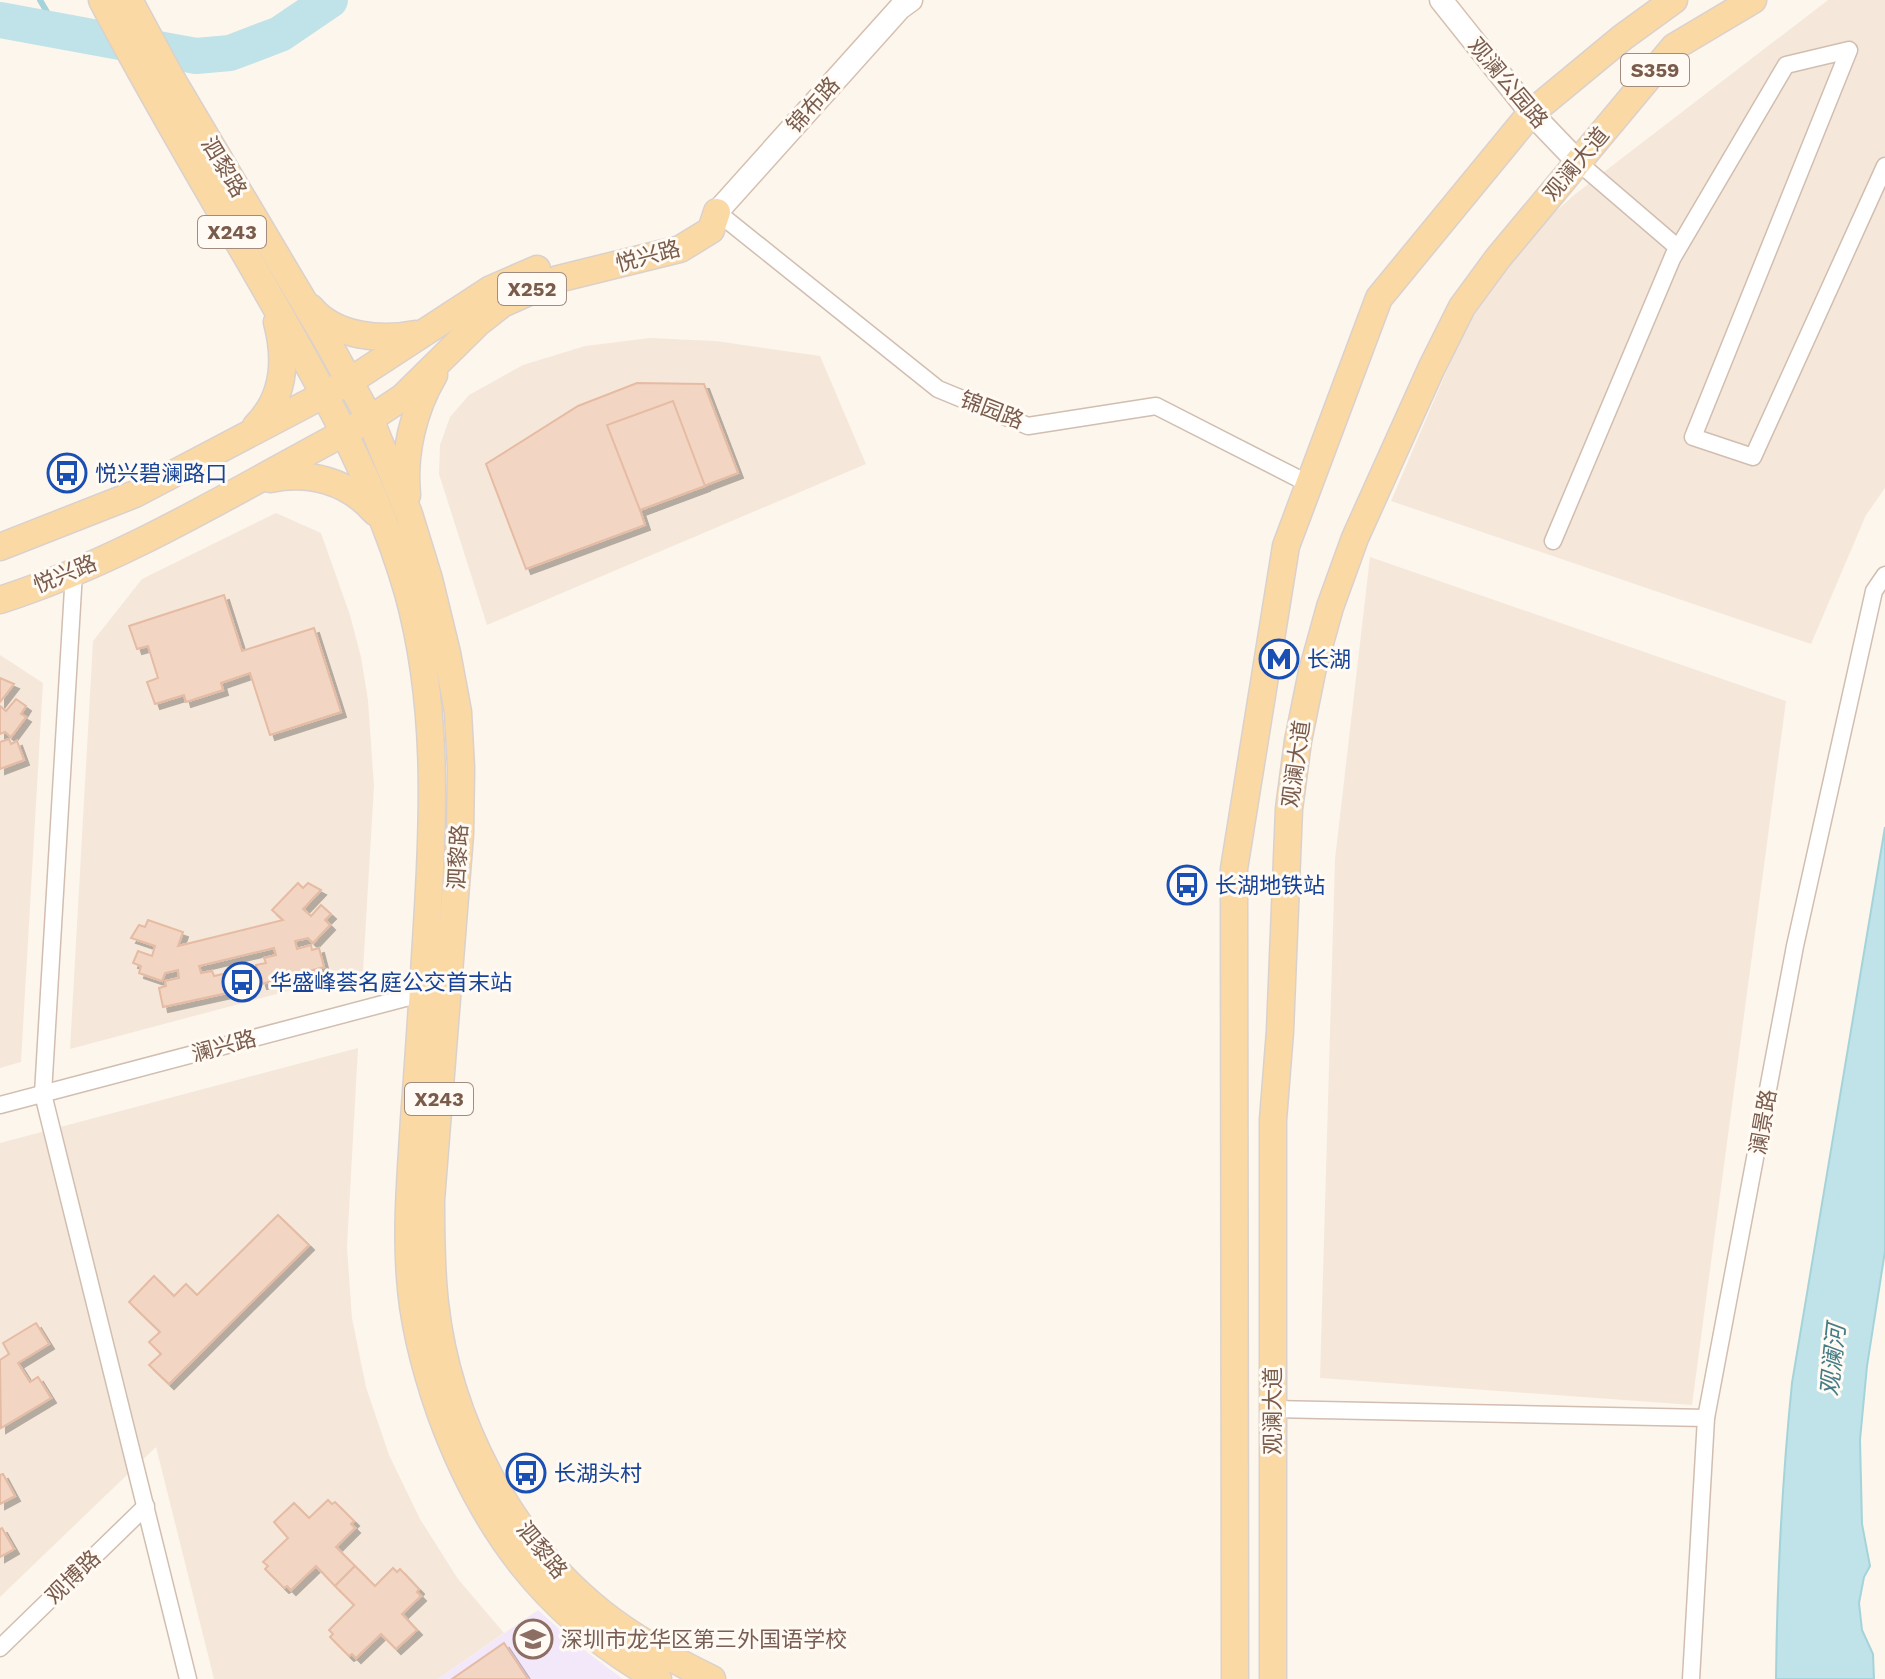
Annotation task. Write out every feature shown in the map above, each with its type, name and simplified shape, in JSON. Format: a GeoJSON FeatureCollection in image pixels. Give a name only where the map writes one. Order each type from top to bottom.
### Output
{"type":"FeatureCollection","features":[{"type":"Feature","properties":{"kind":"main road","name":"锦布路"},"geometry":{"type":"LineString","coordinates":[[717,212],[900,8],[911,0]]}},
{"type":"Feature","properties":{"kind":"main road","name":"观澜公园路"},"geometry":{"type":"LineString","coordinates":[[1441,0],[1531,113],[1579,163]]}},
{"type":"Feature","properties":{"kind":"main road","name":"观澜大道"},"geometry":{"type":"LineString","coordinates":[[1226,1679],[1235,1666],[1234,869],[1286,546],[1379,298],[1531,113],[1623,37],[1674,0]]}},
{"type":"Feature","properties":{"kind":"main road","name":"观澜大道"},"geometry":{"type":"LineString","coordinates":[[1273,1679],[1273,1120],[1280,1031],[1289,809],[1312,672],[1330,607],[1355,538],[1462,307],[1498,258],[1674,47],[1753,0]]}},
{"type":"Feature","properties":{"kind":"main road","name":"泗黎路"},"geometry":{"type":"LineString","coordinates":[[120,9],[139,71],[346,432],[382,519],[408,594],[429,709],[433,770],[433,831],[411,1178],[410,1277],[414,1316],[435,1399],[471,1488],[515,1558],[585,1631],[622,1659],[658,1679]]}},
{"type":"Feature","properties":{"kind":"main road","name":"泗黎路"},"geometry":{"type":"LineString","coordinates":[[120,9],[171,78],[370,419],[409,514],[440,623],[458,712],[460,834],[431,1200],[431,1252],[435,1306],[455,1395],[497,1488],[525,1532],[559,1574],[636,1638],[712,1679]]}},
{"type":"Feature","properties":{"kind":"main road","name":"悦兴路"},"geometry":{"type":"LineString","coordinates":[[0,547],[135,494],[350,381],[491,289],[517,276],[567,261],[669,240],[693,230],[717,212]]}},
{"type":"Feature","properties":{"kind":"main road","name":"悦兴路"},"geometry":{"type":"LineString","coordinates":[[0,600],[74,572],[158,534],[370,419],[403,397],[478,323],[502,304],[558,279],[680,249],[711,230],[717,212]]}},
{"type":"Feature","properties":{"kind":"main road"},"geometry":{"type":"LineString","coordinates":[[299,293],[316,314],[334,325],[373,337],[397,338],[420,334],[441,323]]}},
{"type":"Feature","properties":{"kind":"main road"},"geometry":{"type":"LineString","coordinates":[[249,434],[266,417],[283,375],[283,349],[271,299]]}},
{"type":"Feature","properties":{"kind":"main road"},"geometry":{"type":"LineString","coordinates":[[409,514],[407,461],[411,434],[419,408],[446,357]]}},
{"type":"Feature","properties":{"kind":"main road"},"geometry":{"type":"LineString","coordinates":[[254,482],[306,475],[328,480],[348,489],[382,519]]}},
{"type":"Feature","properties":{"kind":"main road"},"geometry":{"type":"LineString","coordinates":[[1273,1647],[1285,1679]]}},
{"type":"Feature","properties":{"kind":"street"},"geometry":{"type":"LineString","coordinates":[[1673,257],[1786,65],[1849,50],[1693,437],[1753,457],[1885,166]]}},
{"type":"Feature","properties":{"kind":"street"},"geometry":{"type":"LineString","coordinates":[[1553,541],[1677,247],[1579,163]]}},
{"type":"Feature","properties":{"kind":"street","name":"锦园路"},"geometry":{"type":"LineString","coordinates":[[717,212],[938,389],[1028,426],[1156,406],[1309,484]]}},
{"type":"Feature","properties":{"kind":"street"},"geometry":{"type":"LineString","coordinates":[[74,572],[43,1094],[188,1679]]}},
{"type":"Feature","properties":{"kind":"street","name":"澜景路"},"geometry":{"type":"LineString","coordinates":[[1691,1679],[1706,1418],[1795,946],[1874,591],[1885,575]]}},
{"type":"Feature","properties":{"kind":"street","name":"澜兴路"},"geometry":{"type":"LineString","coordinates":[[0,1105],[449,986]]}},
{"type":"Feature","properties":{"kind":"street"},"geometry":{"type":"LineString","coordinates":[[1272,1409],[1706,1418]]}},
{"type":"Feature","properties":{"kind":"street","name":"观博路"},"geometry":{"type":"LineString","coordinates":[[0,1648],[146,1506]]}},
{"type":"Feature","properties":{"kind":"shaded area"},"geometry":{"type":"Polygon","coordinates":[[[1828,0],[1885,0],[1885,488],[1866,515],[1811,644],[1391,501],[1465,328],[1532,233],[1574,195],[1828,0]]]}},
{"type":"Feature","properties":{"kind":"shaded area"},"geometry":{"type":"Polygon","coordinates":[[[650,338],[716,341],[820,356],[866,464],[487,625],[439,474],[440,445],[450,417],[469,395],[523,365],[585,346],[650,338]]]}},
{"type":"Feature","properties":{"kind":"shaded area"},"geometry":{"type":"Polygon","coordinates":[[[276,513],[321,533],[350,615],[361,657],[368,700],[374,786],[363,971],[70,1049],[93,641],[142,579],[276,513]]]}},
{"type":"Feature","properties":{"kind":"shaded area"},"geometry":{"type":"Polygon","coordinates":[[[1370,557],[1786,701],[1692,1405],[1320,1378],[1335,859],[1370,557]]]}},
{"type":"Feature","properties":{"kind":"shaded area"},"geometry":{"type":"Polygon","coordinates":[[[0,655],[43,683],[21,1062],[0,1068],[0,655]]]}},
{"type":"Feature","properties":{"kind":"shaded area"},"geometry":{"type":"Polygon","coordinates":[[[358,1048],[347,1247],[352,1318],[366,1387],[389,1455],[420,1519],[458,1579],[504,1633],[438,1679],[214,1679],[156,1447],[0,1597],[0,1143],[358,1048]]]}},
{"type":"Feature","properties":{"kind":"shaded area","name":"深圳市龙华区第三外国语学校"},"geometry":{"type":"Polygon","coordinates":[[[538,1610],[576,1644],[623,1679],[438,1679],[538,1610]]]}},
{"type":"Feature","properties":{"kind":"water","name":"观澜河"},"geometry":{"type":"Polygon","coordinates":[[[1885,827],[1885,1251],[1867,1366],[1860,1440],[1862,1524],[1870,1566],[1864,1577],[1859,1603],[1862,1630],[1873,1654],[1874,1679],[1776,1679],[1785,1457],[1792,1383],[1885,827]]]}},
{"type":"Feature","properties":{"kind":"building"},"geometry":{"type":"Polygon","coordinates":[[[637,383],[704,384],[738,473],[640,510],[645,525],[526,569],[486,464],[578,406],[637,383]]]}},
{"type":"Feature","properties":{"kind":"building"},"geometry":{"type":"Polygon","coordinates":[[[673,401],[705,486],[640,510],[607,425],[673,401]]]}},
{"type":"Feature","properties":{"kind":"building"},"geometry":{"type":"Polygon","coordinates":[[[224,595],[242,651],[314,628],[341,712],[270,735],[250,673],[221,683],[223,690],[186,702],[184,695],[155,704],[147,682],[158,678],[148,646],[137,649],[129,626],[224,595]]]}},
{"type":"Feature","properties":{"kind":"building"},"geometry":{"type":"Polygon","coordinates":[[[0,678],[14,684],[0,702],[0,678]]]}},
{"type":"Feature","properties":{"kind":"building"},"geometry":{"type":"Polygon","coordinates":[[[16,699],[26,706],[21,714],[26,717],[11,737],[5,732],[0,734],[0,706],[6,711],[16,699]]]}},
{"type":"Feature","properties":{"kind":"building"},"geometry":{"type":"Polygon","coordinates":[[[9,739],[11,744],[17,741],[24,760],[0,769],[0,742],[9,739]]]}},
{"type":"Feature","properties":{"kind":"building"},"geometry":{"type":"Polygon","coordinates":[[[298,883],[303,888],[308,883],[321,890],[303,909],[311,916],[321,905],[331,914],[325,920],[330,925],[313,943],[308,938],[295,941],[297,949],[311,945],[312,950],[319,948],[324,967],[262,984],[256,965],[266,963],[264,958],[276,955],[274,948],[199,966],[201,973],[212,971],[214,976],[223,974],[227,993],[163,1007],[159,988],[166,986],[165,981],[179,978],[178,970],[165,973],[162,981],[139,973],[141,966],[133,963],[138,951],[152,956],[155,946],[131,938],[139,925],[145,927],[148,920],[183,932],[178,946],[283,920],[272,910],[298,883]]]}},
{"type":"Feature","properties":{"kind":"building"},"geometry":{"type":"Polygon","coordinates":[[[278,1215],[309,1245],[169,1384],[149,1365],[161,1354],[149,1342],[160,1332],[129,1302],[154,1276],[174,1296],[186,1284],[197,1295],[278,1215]]]}},
{"type":"Feature","properties":{"kind":"building"},"geometry":{"type":"Polygon","coordinates":[[[36,1323],[49,1344],[18,1363],[30,1382],[38,1377],[51,1398],[1,1428],[0,1360],[9,1354],[3,1343],[36,1323]]]}},
{"type":"Feature","properties":{"kind":"building"},"geometry":{"type":"Polygon","coordinates":[[[3,1474],[15,1496],[0,1504],[0,1475],[3,1474]]]}},
{"type":"Feature","properties":{"kind":"building"},"geometry":{"type":"Polygon","coordinates":[[[328,1500],[332,1504],[335,1502],[354,1521],[351,1524],[355,1528],[336,1547],[355,1566],[335,1586],[316,1566],[291,1590],[287,1586],[284,1588],[265,1569],[268,1566],[263,1562],[288,1538],[274,1522],[294,1503],[309,1518],[328,1500]]]}},
{"type":"Feature","properties":{"kind":"building"},"geometry":{"type":"Polygon","coordinates":[[[0,1529],[14,1549],[0,1557],[0,1529]]]}},
{"type":"Feature","properties":{"kind":"building"},"geometry":{"type":"Polygon","coordinates":[[[355,1566],[375,1586],[393,1568],[397,1572],[400,1569],[419,1589],[417,1592],[421,1596],[402,1614],[417,1630],[396,1649],[381,1634],[356,1658],[352,1654],[349,1656],[330,1637],[333,1634],[329,1630],[354,1605],[335,1586],[355,1566]]]}},
{"type":"Feature","properties":{"kind":"building"},"geometry":{"type":"Polygon","coordinates":[[[504,1643],[528,1679],[452,1679],[504,1643]]]}},
{"type":"Feature","properties":{"kind":"waterway"},"geometry":{"type":"LineString","coordinates":[[40,0],[58,31]]}},
{"type":"Feature","properties":{"kind":"waterway"},"geometry":{"type":"LineString","coordinates":[[0,20],[196,56],[230,53],[280,34],[330,0]]}},
{"type":"Feature","properties":{"kind":"place","name":"悦兴碧澜路口"},"geometry":{"type":"Point","coordinates":[67,473]}},
{"type":"Feature","properties":{"kind":"place","name":"长湖"},"geometry":{"type":"Point","coordinates":[1279,659]}},
{"type":"Feature","properties":{"kind":"place","name":"长湖地铁站"},"geometry":{"type":"Point","coordinates":[1187,885]}},
{"type":"Feature","properties":{"kind":"place","name":"华盛峰荟名庭公交首末站"},"geometry":{"type":"Point","coordinates":[242,982]}},
{"type":"Feature","properties":{"kind":"place","name":"长湖头村"},"geometry":{"type":"Point","coordinates":[526,1473]}},
{"type":"Feature","properties":{"kind":"place","name":"深圳市龙华区第三外国语学校"},"geometry":{"type":"Point","coordinates":[533,1639]}}]}
